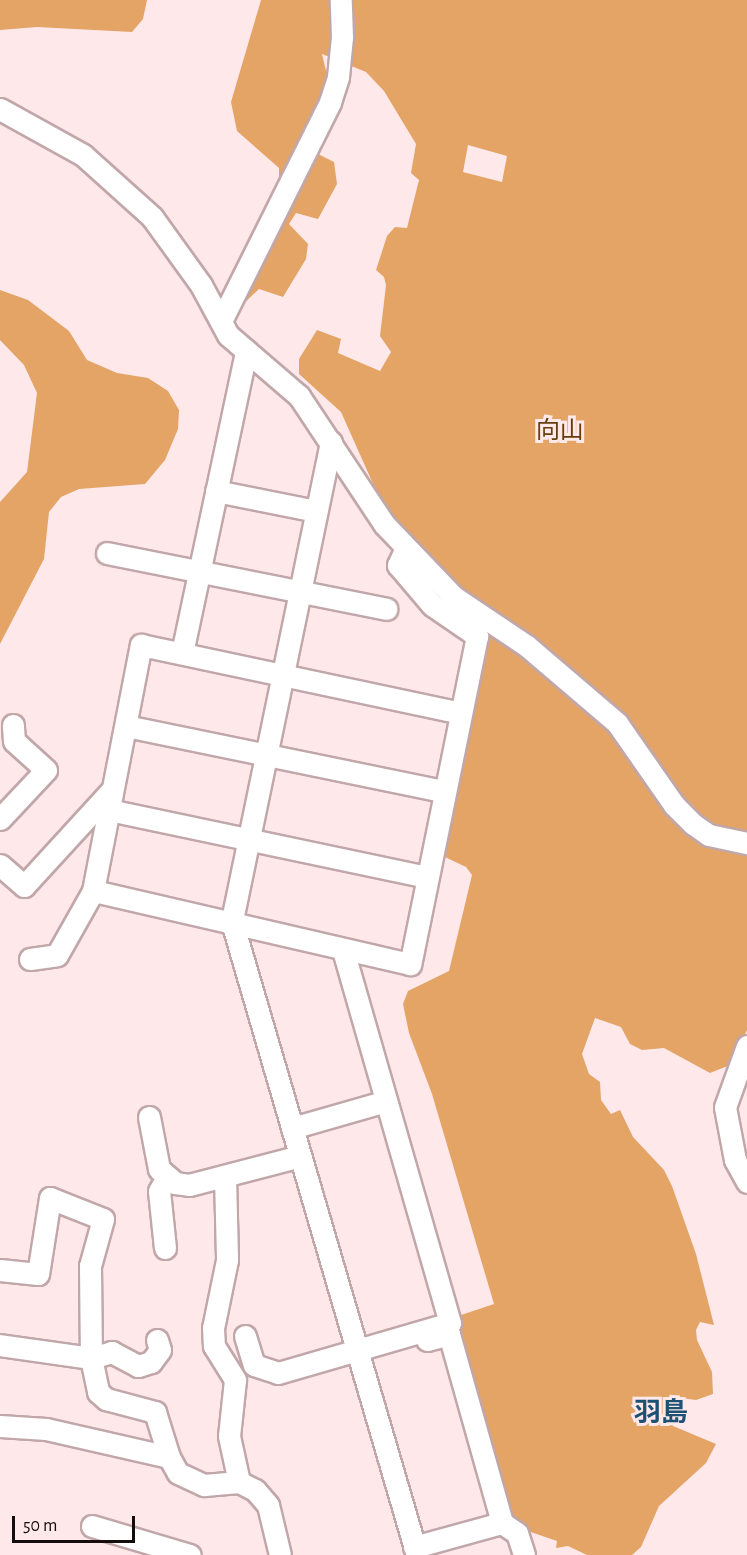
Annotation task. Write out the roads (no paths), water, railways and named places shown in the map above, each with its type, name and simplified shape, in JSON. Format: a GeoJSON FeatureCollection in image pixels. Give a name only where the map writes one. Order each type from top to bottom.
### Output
{"type":"FeatureCollection","features":[{"type":"Feature","properties":{"kind":"street"},"geometry":{"type":"LineString","coordinates":[[221,321],[330,102],[341,47],[341,0]]}},
{"type":"Feature","properties":{"kind":"street"},"geometry":{"type":"LineString","coordinates":[[0,109],[83,155],[152,217],[201,285],[228,335],[299,396],[331,442],[355,484],[406,548],[454,597],[527,646],[617,723],[674,805],[693,824],[709,835],[747,843]]}},
{"type":"Feature","properties":{"kind":"street"},"geometry":{"type":"LineString","coordinates":[[182,653],[246,351]]}},
{"type":"Feature","properties":{"kind":"street"},"geometry":{"type":"LineString","coordinates":[[331,442],[280,672],[232,922],[416,1551],[502,1523]]}},
{"type":"Feature","properties":{"kind":"street"},"geometry":{"type":"LineString","coordinates":[[216,490],[316,511]]}},
{"type":"Feature","properties":{"kind":"street"},"geometry":{"type":"LineString","coordinates":[[93,891],[410,964],[477,636],[432,604],[398,566],[406,548]]}},
{"type":"Feature","properties":{"kind":"street"},"geometry":{"type":"LineString","coordinates":[[107,553],[386,609]]}},
{"type":"Feature","properties":{"kind":"street"},"geometry":{"type":"LineString","coordinates":[[30,959],[57,955],[93,891],[141,645],[280,672],[460,713]]}},
{"type":"Feature","properties":{"kind":"street"},"geometry":{"type":"LineString","coordinates":[[0,819],[46,770],[14,741],[13,725]]}},
{"type":"Feature","properties":{"kind":"street"},"geometry":{"type":"LineString","coordinates":[[126,726],[444,791]]}},
{"type":"Feature","properties":{"kind":"street"},"geometry":{"type":"LineString","coordinates":[[111,800],[248,839],[427,877]]}},
{"type":"Feature","properties":{"kind":"street"},"geometry":{"type":"LineString","coordinates":[[0,865],[24,886],[111,800]]}},
{"type":"Feature","properties":{"kind":"street"},"geometry":{"type":"LineString","coordinates":[[343,950],[450,1323],[358,1355]]}},
{"type":"Feature","properties":{"kind":"street"},"geometry":{"type":"LineString","coordinates":[[747,1046],[724,1107],[735,1160],[747,1182]]}},
{"type":"Feature","properties":{"kind":"street"},"geometry":{"type":"LineString","coordinates":[[292,1128],[386,1101]]}},
{"type":"Feature","properties":{"kind":"street"},"geometry":{"type":"LineString","coordinates":[[149,1117],[159,1169],[166,1179],[189,1185],[300,1156]]}},
{"type":"Feature","properties":{"kind":"street"},"geometry":{"type":"LineString","coordinates":[[225,1176],[227,1260],[213,1328],[214,1346],[235,1380],[229,1436],[239,1482]]}},
{"type":"Feature","properties":{"kind":"street"},"geometry":{"type":"LineString","coordinates":[[165,1248],[159,1191],[166,1179]]}},
{"type":"Feature","properties":{"kind":"street"},"geometry":{"type":"LineString","coordinates":[[0,1270],[38,1274],[50,1198],[103,1219],[90,1266],[91,1358],[98,1392],[106,1399],[155,1412],[169,1457],[178,1473],[191,1482],[204,1485],[239,1482],[255,1490],[268,1505],[279,1555]]}},
{"type":"Feature","properties":{"kind":"street"},"geometry":{"type":"LineString","coordinates":[[245,1336],[254,1365],[278,1372],[449,1334],[502,1523],[517,1533],[524,1555]]}},
{"type":"Feature","properties":{"kind":"street"},"geometry":{"type":"LineString","coordinates":[[0,1345],[91,1358],[112,1352],[138,1366],[151,1362],[160,1350],[157,1341]]}},
{"type":"Feature","properties":{"kind":"street"},"geometry":{"type":"LineString","coordinates":[[0,1426],[46,1429],[169,1457]]}},
{"type":"Feature","properties":{"kind":"street"},"geometry":{"type":"LineString","coordinates":[[92,1526],[190,1555]]}},
{"type":"Feature","properties":{"kind":"district","name":"羽島"},"geometry":{"type":"Point","coordinates":[661,1413]}},
{"type":"Feature","properties":{"kind":"park label","name":"向山"},"geometry":{"type":"Point","coordinates":[560,432]}}]}
